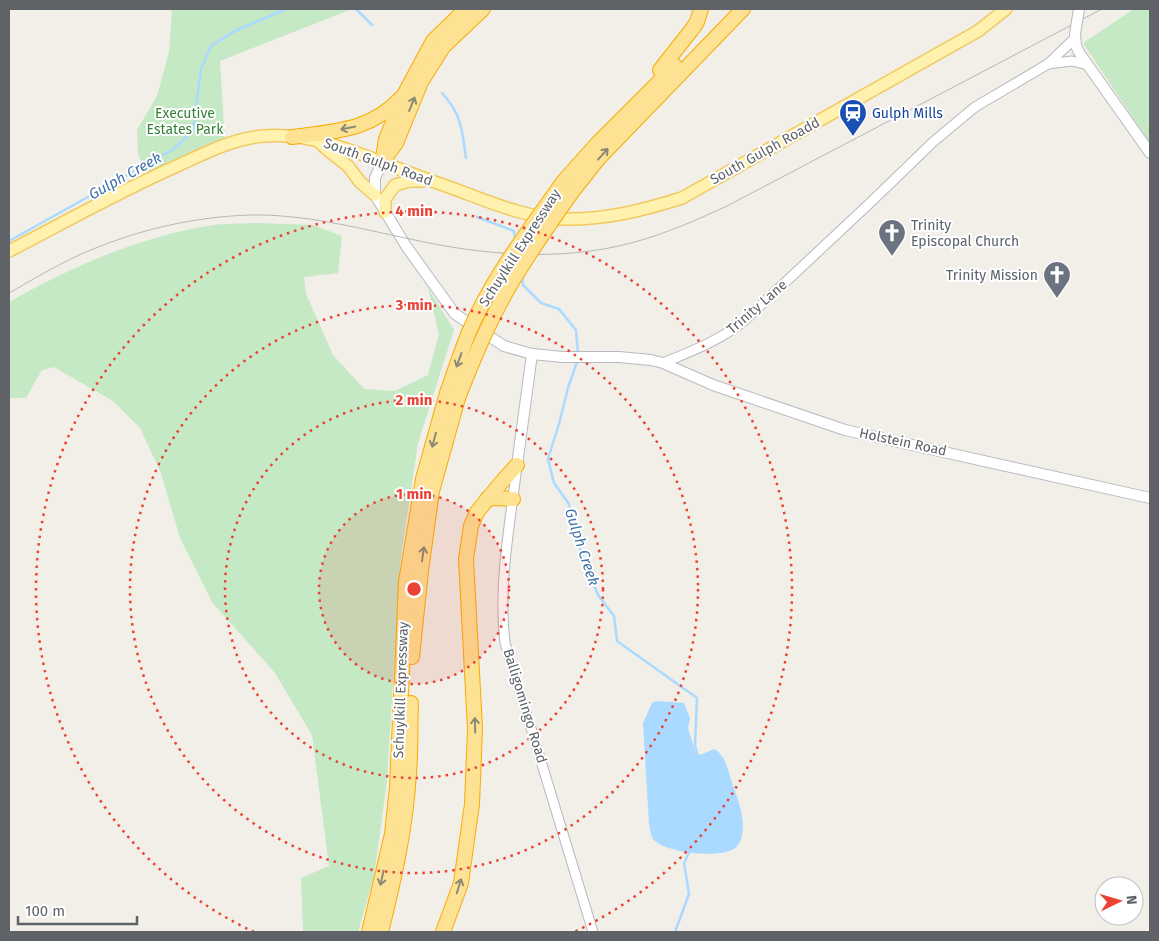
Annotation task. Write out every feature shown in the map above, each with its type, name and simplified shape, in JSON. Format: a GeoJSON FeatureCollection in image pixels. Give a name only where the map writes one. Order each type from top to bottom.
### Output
{"type":"FeatureCollection","features":[{"type":"Feature","properties":{"kind":"highway"},"geometry":{"type":"LineString","coordinates":[[382,162],[386,139],[404,95],[433,41],[466,9]]}},
{"type":"Feature","properties":{"kind":"highway"},"geometry":{"type":"LineString","coordinates":[[382,162],[396,143],[421,82],[443,47],[483,9]]}},
{"type":"Feature","properties":{"kind":"highway"},"geometry":{"type":"LineString","coordinates":[[616,124],[681,45],[697,22],[701,9]]}},
{"type":"Feature","properties":{"kind":"highway","name":"Schuylkill Expressway"},"geometry":{"type":"LineString","coordinates":[[369,932],[392,834],[397,787],[406,582],[423,479],[453,396],[508,289],[548,226],[568,188],[616,124],[731,9]]}},
{"type":"Feature","properties":{"kind":"highway","name":"Schuylkill Expressway"},"geometry":{"type":"LineString","coordinates":[[568,188],[743,9]]}},
{"type":"Feature","properties":{"kind":"highway"},"geometry":{"type":"LineString","coordinates":[[292,137],[337,131],[366,124],[393,106],[404,95]]}},
{"type":"Feature","properties":{"kind":"highway","name":"Schuylkill Expressway"},"geometry":{"type":"LineString","coordinates":[[381,932],[401,837],[409,773],[412,648],[432,491],[453,396]]}},
{"type":"Feature","properties":{"kind":"highway"},"geometry":{"type":"LineString","coordinates":[[443,932],[461,883],[472,804],[475,729],[466,559],[471,526],[477,512],[517,465]]}},
{"type":"Feature","properties":{"kind":"highway"},"geometry":{"type":"LineString","coordinates":[[487,499],[513,499]]}},
{"type":"Feature","properties":{"kind":"main road","name":"South Gulph Roadd"},"geometry":{"type":"LineString","coordinates":[[500,206],[526,213],[562,219],[591,218],[620,215],[652,208],[682,198],[978,31],[1006,9]]}},
{"type":"Feature","properties":{"kind":"main road"},"geometry":{"type":"LineString","coordinates":[[1079,9],[1075,36],[1080,54],[1150,153]]}},
{"type":"Feature","properties":{"kind":"main road","name":"South Gulph Road"},"geometry":{"type":"LineString","coordinates":[[9,251],[148,179],[225,144],[264,136],[318,140],[341,146],[432,182],[500,206]]}},
{"type":"Feature","properties":{"kind":"main road"},"geometry":{"type":"LineString","coordinates":[[318,140],[348,166],[360,182],[375,194],[406,246],[455,314],[504,346],[532,354],[651,360],[663,364]]}},
{"type":"Feature","properties":{"kind":"main road"},"geometry":{"type":"LineString","coordinates":[[375,194],[375,178],[382,162]]}},
{"type":"Feature","properties":{"kind":"main road"},"geometry":{"type":"LineString","coordinates":[[385,212],[385,199],[395,185],[410,181],[432,182]]}},
{"type":"Feature","properties":{"kind":"main road","name":"Balligomingo Road"},"geometry":{"type":"LineString","coordinates":[[517,465],[532,354]]}},
{"type":"Feature","properties":{"kind":"main road","name":"Holstein Road"},"geometry":{"type":"LineString","coordinates":[[663,364],[714,385],[844,430],[1150,498]]}},
{"type":"Feature","properties":{"kind":"street","name":"Trinity Lane"},"geometry":{"type":"LineString","coordinates":[[663,364],[697,349],[738,326],[933,142],[975,107],[1048,64],[1075,36]]}},
{"type":"Feature","properties":{"kind":"street"},"geometry":{"type":"LineString","coordinates":[[1048,64],[1072,61],[1088,65]]}},
{"type":"Feature","properties":{"kind":"street","name":"Balligomingo Road"},"geometry":{"type":"LineString","coordinates":[[517,465],[504,581],[503,626],[505,643],[593,932]]}},
{"type":"Feature","properties":{"kind":"green space","name":"Executive Estates Park"},"geometry":{"type":"Polygon","coordinates":[[[172,9],[352,9],[220,61],[225,144],[148,179],[138,153],[137,130],[157,96],[169,52],[172,9]]]}},
{"type":"Feature","properties":{"kind":"green space"},"geometry":{"type":"Polygon","coordinates":[[[1134,9],[1150,9],[1150,143],[1083,43],[1134,9]]]}},
{"type":"Feature","properties":{"kind":"green space"},"geometry":{"type":"Polygon","coordinates":[[[257,223],[313,225],[342,236],[338,273],[304,277],[306,294],[333,355],[364,389],[395,391],[428,375],[439,334],[428,288],[454,330],[418,443],[400,564],[387,781],[374,876],[358,932],[303,932],[301,878],[329,866],[312,735],[275,673],[212,602],[180,538],[161,473],[140,428],[113,401],[54,367],[42,370],[26,398],[9,398],[9,302],[56,277],[105,255],[156,238],[208,226],[257,223]]]}},
{"type":"Feature","properties":{"kind":"water"},"geometry":{"type":"Polygon","coordinates":[[[656,701],[684,703],[690,718],[688,728],[696,754],[700,755],[714,749],[722,756],[738,799],[743,823],[741,838],[738,845],[732,850],[709,854],[682,851],[659,844],[652,838],[649,824],[643,723],[652,703],[656,701]]]}},
{"type":"Feature","properties":{"kind":"waterway","name":"Gulph Creek"},"geometry":{"type":"LineString","coordinates":[[9,241],[174,149],[193,130],[201,69],[211,46],[235,31],[286,9]]}},
{"type":"Feature","properties":{"kind":"waterway","name":"Gulph Creek"},"geometry":{"type":"LineString","coordinates":[[356,9],[372,25]]}},
{"type":"Feature","properties":{"kind":"waterway","name":"Gulph Creek"},"geometry":{"type":"LineString","coordinates":[[442,93],[454,108],[460,123],[466,158]]}},
{"type":"Feature","properties":{"kind":"waterway","name":"Gulph Creek"},"geometry":{"type":"LineString","coordinates":[[477,217],[514,231],[515,240]]}},
{"type":"Feature","properties":{"kind":"waterway","name":"Gulph Creek"},"geometry":{"type":"LineString","coordinates":[[522,276],[523,285],[541,303],[559,309],[576,330],[578,354]]}},
{"type":"Feature","properties":{"kind":"waterway","name":"Gulph Creek"},"geometry":{"type":"LineString","coordinates":[[578,359],[548,459],[554,483],[569,504],[581,552],[598,595],[614,616],[617,641],[697,698],[695,746],[698,756]]}},
{"type":"Feature","properties":{"kind":"waterway","name":"Gulph Creek"},"geometry":{"type":"LineString","coordinates":[[675,932],[689,894],[684,863],[691,849]]}},
{"type":"Feature","properties":{"kind":"tram line"},"geometry":{"type":"LineString","coordinates":[[9,293],[70,259],[99,246],[162,227],[228,216],[270,215],[311,219],[437,245],[520,254],[576,253],[631,243],[681,226],[729,205],[1102,9]]}},
{"type":"Feature","properties":{"kind":"place","name":"Gulph Mills"},"geometry":{"type":"Point","coordinates":[853,137]}},
{"type":"Feature","properties":{"kind":"place","name":"Trinity Episcopal Church"},"geometry":{"type":"Point","coordinates":[892,257]}},
{"type":"Feature","properties":{"kind":"place","name":"Trinity Mission"},"geometry":{"type":"Point","coordinates":[1057,299]}}]}
